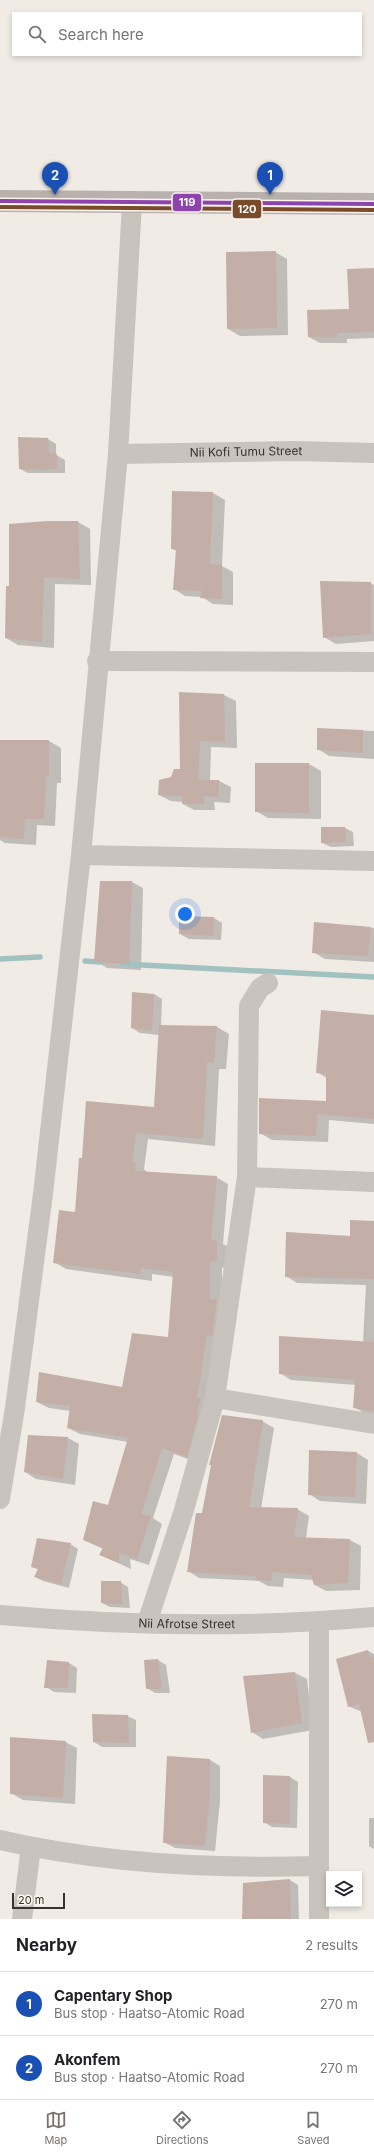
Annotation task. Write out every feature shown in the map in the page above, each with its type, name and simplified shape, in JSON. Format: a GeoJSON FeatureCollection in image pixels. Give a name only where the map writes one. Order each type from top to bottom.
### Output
{"type":"FeatureCollection","features":[{"type":"Feature","properties":{"kind":"main road"},"geometry":{"type":"LineString","coordinates":[[0,201],[374,204]]}},
{"type":"Feature","properties":{"kind":"street"},"geometry":{"type":"LineString","coordinates":[[0,1499],[16,1408],[43,1194],[81,855],[97,661],[118,454],[132,203]]}},
{"type":"Feature","properties":{"kind":"street","name":"Nii Kofi Tumu Street"},"geometry":{"type":"LineString","coordinates":[[118,454],[295,451],[374,453]]}},
{"type":"Feature","properties":{"kind":"street"},"geometry":{"type":"LineString","coordinates":[[97,661],[374,662]]}},
{"type":"Feature","properties":{"kind":"street"},"geometry":{"type":"LineString","coordinates":[[81,855],[374,861]]}},
{"type":"Feature","properties":{"kind":"street"},"geometry":{"type":"LineString","coordinates":[[147,1623],[184,1510],[215,1398],[248,1177],[249,1006],[260,988],[268,983]]}},
{"type":"Feature","properties":{"kind":"street"},"geometry":{"type":"LineString","coordinates":[[248,1177],[374,1182]]}},
{"type":"Feature","properties":{"kind":"street"},"geometry":{"type":"LineString","coordinates":[[215,1398],[374,1424]]}},
{"type":"Feature","properties":{"kind":"street","name":"Nii Afrotse Street"},"geometry":{"type":"LineString","coordinates":[[0,1615],[147,1623],[232,1624],[318,1622],[374,1617]]}},
{"type":"Feature","properties":{"kind":"street"},"geometry":{"type":"LineString","coordinates":[[318,1622],[319,1919]]}},
{"type":"Feature","properties":{"kind":"street"},"geometry":{"type":"LineString","coordinates":[[0,1840],[79,1855],[153,1863],[261,1868],[318,1866]]}},
{"type":"Feature","properties":{"kind":"street"},"geometry":{"type":"LineString","coordinates":[[22,1919],[31,1847]]}},
{"type":"Feature","properties":{"kind":"building"},"geometry":{"type":"Polygon","coordinates":[[[276,251],[277,328],[227,329],[226,252],[276,251]]]}},
{"type":"Feature","properties":{"kind":"building"},"geometry":{"type":"Polygon","coordinates":[[[374,268],[374,332],[337,333],[337,337],[308,337],[307,310],[349,309],[347,269],[374,268]]]}},
{"type":"Feature","properties":{"kind":"building"},"geometry":{"type":"Polygon","coordinates":[[[18,437],[48,438],[49,453],[57,454],[57,469],[19,469],[18,437]]]}},
{"type":"Feature","properties":{"kind":"building"},"geometry":{"type":"Polygon","coordinates":[[[172,491],[213,492],[210,564],[222,565],[222,599],[200,598],[202,591],[173,590],[176,549],[171,549],[172,491]]]}},
{"type":"Feature","properties":{"kind":"building"},"geometry":{"type":"Polygon","coordinates":[[[47,521],[78,521],[80,579],[44,577],[42,642],[5,638],[6,586],[9,586],[9,524],[47,521]]]}},
{"type":"Feature","properties":{"kind":"building"},"geometry":{"type":"Polygon","coordinates":[[[320,581],[371,582],[371,634],[323,638],[320,581]]]}},
{"type":"Feature","properties":{"kind":"building"},"geometry":{"type":"Polygon","coordinates":[[[179,692],[224,694],[225,742],[200,741],[198,780],[219,780],[219,797],[203,796],[204,804],[182,804],[182,796],[158,795],[159,780],[171,777],[174,769],[180,769],[179,692]]]}},
{"type":"Feature","properties":{"kind":"building"},"geometry":{"type":"Polygon","coordinates":[[[317,728],[363,730],[363,753],[317,750],[317,728]]]}},
{"type":"Feature","properties":{"kind":"building"},"geometry":{"type":"Polygon","coordinates":[[[0,740],[49,740],[49,777],[46,777],[44,819],[25,819],[24,839],[0,837],[0,740]]]}},
{"type":"Feature","properties":{"kind":"building"},"geometry":{"type":"Polygon","coordinates":[[[255,763],[309,763],[309,813],[255,812],[255,763]]]}},
{"type":"Feature","properties":{"kind":"building"},"geometry":{"type":"Polygon","coordinates":[[[321,827],[345,827],[346,842],[321,843],[321,827]]]}},
{"type":"Feature","properties":{"kind":"building"},"geometry":{"type":"Polygon","coordinates":[[[100,881],[132,881],[129,964],[94,962],[100,881]]]}},
{"type":"Feature","properties":{"kind":"building"},"geometry":{"type":"Polygon","coordinates":[[[179,916],[214,917],[213,936],[179,934],[179,916]]]}},
{"type":"Feature","properties":{"kind":"building"},"geometry":{"type":"Polygon","coordinates":[[[314,922],[371,927],[368,956],[312,953],[314,922]]]}},
{"type":"Feature","properties":{"kind":"building"},"geometry":{"type":"Polygon","coordinates":[[[132,992],[154,994],[152,1031],[131,1028],[132,992]]]}},
{"type":"Feature","properties":{"kind":"building"},"geometry":{"type":"Polygon","coordinates":[[[321,1010],[374,1015],[374,1119],[317,1114],[316,1136],[259,1134],[259,1098],[326,1101],[326,1074],[316,1073],[321,1010]]]}},
{"type":"Feature","properties":{"kind":"building"},"geometry":{"type":"Polygon","coordinates":[[[159,1025],[217,1026],[214,1063],[207,1062],[203,1139],[136,1133],[132,1163],[136,1163],[135,1171],[217,1176],[211,1240],[217,1240],[217,1261],[210,1262],[210,1299],[217,1300],[212,1336],[207,1335],[197,1398],[201,1398],[197,1412],[199,1412],[187,1457],[162,1448],[141,1514],[151,1516],[137,1559],[119,1553],[119,1563],[99,1555],[103,1548],[83,1540],[93,1501],[108,1505],[128,1438],[67,1428],[70,1406],[36,1402],[39,1372],[122,1387],[132,1333],[168,1337],[173,1272],[141,1268],[140,1274],[53,1263],[59,1210],[75,1212],[79,1158],[82,1158],[86,1101],[154,1107],[159,1025]]]}},
{"type":"Feature","properties":{"kind":"building"},"geometry":{"type":"Polygon","coordinates":[[[350,1220],[374,1221],[374,1279],[285,1277],[286,1232],[350,1236],[350,1220]]]}},
{"type":"Feature","properties":{"kind":"building"},"geometry":{"type":"Polygon","coordinates":[[[279,1336],[374,1342],[374,1411],[353,1408],[355,1380],[279,1374],[279,1336]]]}},
{"type":"Feature","properties":{"kind":"building"},"geometry":{"type":"Polygon","coordinates":[[[222,1415],[263,1420],[249,1507],[298,1508],[294,1537],[350,1539],[348,1583],[314,1585],[311,1575],[272,1572],[271,1581],[255,1580],[256,1576],[187,1572],[196,1513],[202,1513],[211,1465],[209,1465],[222,1415]]]}},
{"type":"Feature","properties":{"kind":"building"},"geometry":{"type":"Polygon","coordinates":[[[28,1435],[68,1437],[63,1479],[24,1472],[28,1435]]]}},
{"type":"Feature","properties":{"kind":"building"},"geometry":{"type":"Polygon","coordinates":[[[309,1450],[357,1452],[355,1497],[308,1495],[309,1450]]]}},
{"type":"Feature","properties":{"kind":"building"},"geometry":{"type":"Polygon","coordinates":[[[37,1538],[71,1543],[61,1584],[34,1577],[38,1569],[31,1567],[37,1538]]]}},
{"type":"Feature","properties":{"kind":"building"},"geometry":{"type":"Polygon","coordinates":[[[101,1581],[121,1581],[122,1604],[101,1603],[101,1581]]]}},
{"type":"Feature","properties":{"kind":"building"},"geometry":{"type":"Polygon","coordinates":[[[368,1650],[370,1658],[374,1656],[374,1742],[368,1743],[359,1704],[348,1707],[336,1659],[368,1650]]]}},
{"type":"Feature","properties":{"kind":"building"},"geometry":{"type":"Polygon","coordinates":[[[158,1659],[162,1689],[146,1689],[144,1660],[158,1659]]]}},
{"type":"Feature","properties":{"kind":"building"},"geometry":{"type":"Polygon","coordinates":[[[47,1660],[69,1662],[68,1688],[44,1688],[47,1660]]]}},
{"type":"Feature","properties":{"kind":"building"},"geometry":{"type":"Polygon","coordinates":[[[295,1672],[302,1723],[251,1733],[243,1676],[295,1672]]]}},
{"type":"Feature","properties":{"kind":"building"},"geometry":{"type":"Polygon","coordinates":[[[92,1714],[128,1715],[129,1743],[93,1742],[92,1714]]]}},
{"type":"Feature","properties":{"kind":"building"},"geometry":{"type":"Polygon","coordinates":[[[10,1737],[66,1741],[63,1798],[10,1794],[10,1737]]]}},
{"type":"Feature","properties":{"kind":"building"},"geometry":{"type":"Polygon","coordinates":[[[167,1756],[210,1759],[210,1794],[205,1846],[163,1843],[167,1756]]]}},
{"type":"Feature","properties":{"kind":"building"},"geometry":{"type":"Polygon","coordinates":[[[263,1775],[290,1776],[290,1824],[263,1823],[263,1775]]]}},
{"type":"Feature","properties":{"kind":"building"},"geometry":{"type":"Polygon","coordinates":[[[290,1879],[291,1919],[242,1919],[243,1883],[290,1879]]]}},
{"type":"Feature","properties":{"kind":"waterway"},"geometry":{"type":"LineString","coordinates":[[0,959],[40,957]]}},
{"type":"Feature","properties":{"kind":"waterway"},"geometry":{"type":"LineString","coordinates":[[85,961],[100,962]]}},
{"type":"Feature","properties":{"kind":"waterway"},"geometry":{"type":"LineString","coordinates":[[123,964],[374,977]]}},
{"type":"Feature","properties":{"kind":"transit line","name":"119"},"geometry":{"type":"LineString","coordinates":[[0,201],[374,204]]}},
{"type":"Feature","properties":{"kind":"transit line","name":"120"},"geometry":{"type":"LineString","coordinates":[[0,207],[374,210]]}},
{"type":"Feature","properties":{"kind":"place","name":"Akonfem"},"geometry":{"type":"Point","coordinates":[55,195]}},
{"type":"Feature","properties":{"kind":"place","name":"Capentary Shop"},"geometry":{"type":"Point","coordinates":[270,195]}}]}
